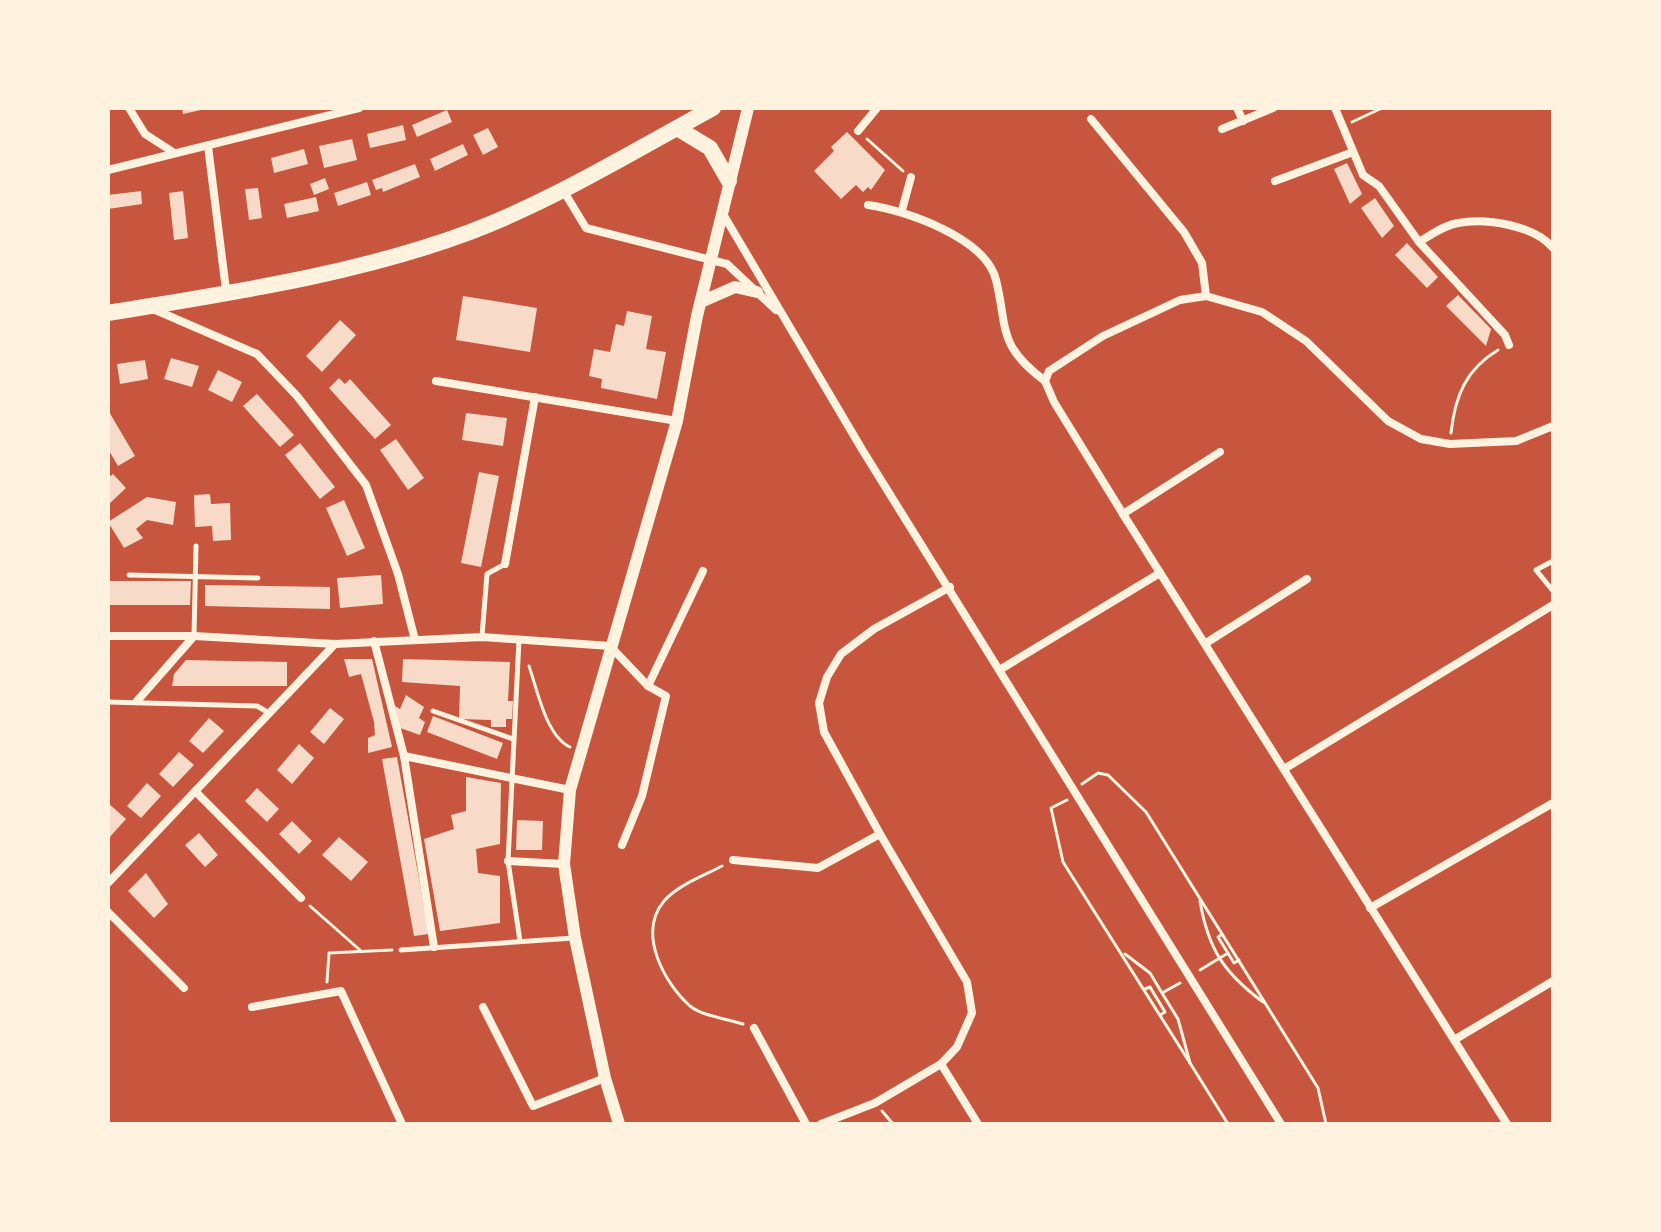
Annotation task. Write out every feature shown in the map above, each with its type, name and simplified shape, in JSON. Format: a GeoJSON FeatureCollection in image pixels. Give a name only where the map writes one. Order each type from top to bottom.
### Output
{"type":"FeatureCollection","features":[{"type":"Feature","properties":{"kind":"main road"},"geometry":{"type":"LineString","coordinates":[[108,313],[383,258],[470,232],[562,188],[713,108]]}},
{"type":"Feature","properties":{"kind":"main road"},"geometry":{"type":"LineString","coordinates":[[677,128],[710,148],[729,181]]}},
{"type":"Feature","properties":{"kind":"street"},"geometry":{"type":"LineString","coordinates":[[129,108],[145,134],[173,152]]}},
{"type":"Feature","properties":{"kind":"street"},"geometry":{"type":"LineString","coordinates":[[108,170],[132,167],[173,152],[359,108]]}},
{"type":"Feature","properties":{"kind":"street"},"geometry":{"type":"LineString","coordinates":[[619,1124],[605,1078],[575,938],[564,864],[570,790],[677,421],[711,259],[748,108]]}},
{"type":"Feature","properties":{"kind":"street"},"geometry":{"type":"LineString","coordinates":[[1237,108],[1243,121]]}},
{"type":"Feature","properties":{"kind":"street"},"geometry":{"type":"LineString","coordinates":[[1222,129],[1273,108]]}},
{"type":"Feature","properties":{"kind":"street"},"geometry":{"type":"LineString","coordinates":[[1335,108],[1363,175],[1379,186],[1419,242],[1505,335],[1509,345]]}},
{"type":"Feature","properties":{"kind":"street"},"geometry":{"type":"LineString","coordinates":[[858,131],[870,110]]}},
{"type":"Feature","properties":{"kind":"street"},"geometry":{"type":"LineString","coordinates":[[1091,119],[1184,232],[1202,263],[1206,296]]}},
{"type":"Feature","properties":{"kind":"street"},"geometry":{"type":"LineString","coordinates":[[208,146],[226,290]]}},
{"type":"Feature","properties":{"kind":"street"},"geometry":{"type":"LineString","coordinates":[[1275,181],[1353,152]]}},
{"type":"Feature","properties":{"kind":"street"},"geometry":{"type":"LineString","coordinates":[[902,210],[911,177]]}},
{"type":"Feature","properties":{"kind":"street"},"geometry":{"type":"LineString","coordinates":[[562,188],[586,228],[711,259],[736,269],[786,319]]}},
{"type":"Feature","properties":{"kind":"street"},"geometry":{"type":"LineString","coordinates":[[868,205],[902,210],[980,254],[996,277],[1004,336],[1031,370],[1045,381],[1054,402],[1123,514],[1507,1124]]}},
{"type":"Feature","properties":{"kind":"street"},"geometry":{"type":"LineString","coordinates":[[723,214],[863,451],[1281,1124]]}},
{"type":"Feature","properties":{"kind":"street"},"geometry":{"type":"LineString","coordinates":[[1419,242],[1456,223],[1489,222],[1525,230],[1551,241]]}},
{"type":"Feature","properties":{"kind":"street"},"geometry":{"type":"LineString","coordinates":[[703,301],[735,287],[757,292]]}},
{"type":"Feature","properties":{"kind":"street"},"geometry":{"type":"LineString","coordinates":[[1045,381],[1049,371],[1103,336],[1180,300],[1206,296],[1262,312],[1306,341],[1388,421],[1421,439],[1450,444],[1516,441],[1551,431]]}},
{"type":"Feature","properties":{"kind":"street"},"geometry":{"type":"LineString","coordinates":[[147,306],[257,354],[297,396],[366,485],[398,574],[415,640]]}},
{"type":"Feature","properties":{"kind":"street"},"geometry":{"type":"LineString","coordinates":[[436,381],[677,421]]}},
{"type":"Feature","properties":{"kind":"street"},"geometry":{"type":"LineString","coordinates":[[505,564],[535,397]]}},
{"type":"Feature","properties":{"kind":"street"},"geometry":{"type":"LineString","coordinates":[[1123,514],[1220,452]]}},
{"type":"Feature","properties":{"kind":"street"},"geometry":{"type":"LineString","coordinates":[[648,686],[703,571]]}},
{"type":"Feature","properties":{"kind":"street"},"geometry":{"type":"LineString","coordinates":[[1001,669],[1160,573]]}},
{"type":"Feature","properties":{"kind":"street"},"geometry":{"type":"LineString","coordinates":[[1206,643],[1307,579]]}},
{"type":"Feature","properties":{"kind":"street"},"geometry":{"type":"LineString","coordinates":[[821,1124],[875,1103],[941,1064],[957,1047],[972,1013],[967,982],[824,732],[819,703],[827,677],[841,654],[874,629],[950,587]]}},
{"type":"Feature","properties":{"kind":"street"},"geometry":{"type":"LineString","coordinates":[[1284,769],[1553,605]]}},
{"type":"Feature","properties":{"kind":"street"},"geometry":{"type":"LineString","coordinates":[[108,636],[194,636],[335,644],[482,637],[610,646],[648,686],[666,696],[642,796],[622,845]]}},
{"type":"Feature","properties":{"kind":"street"},"geometry":{"type":"LineString","coordinates":[[137,701],[194,636]]}},
{"type":"Feature","properties":{"kind":"street"},"geometry":{"type":"LineString","coordinates":[[374,641],[404,756],[434,947]]}},
{"type":"Feature","properties":{"kind":"street"},"geometry":{"type":"LineString","coordinates":[[108,883],[335,644]]}},
{"type":"Feature","properties":{"kind":"street"},"geometry":{"type":"LineString","coordinates":[[404,756],[570,790]]}},
{"type":"Feature","properties":{"kind":"street"},"geometry":{"type":"LineString","coordinates":[[195,791],[301,898]]}},
{"type":"Feature","properties":{"kind":"street"},"geometry":{"type":"LineString","coordinates":[[1370,908],[1553,803]]}},
{"type":"Feature","properties":{"kind":"street"},"geometry":{"type":"LineString","coordinates":[[733,860],[818,868],[880,834]]}},
{"type":"Feature","properties":{"kind":"street"},"geometry":{"type":"LineString","coordinates":[[508,861],[564,864]]}},
{"type":"Feature","properties":{"kind":"street"},"geometry":{"type":"LineString","coordinates":[[108,912],[184,988]]}},
{"type":"Feature","properties":{"kind":"street"},"geometry":{"type":"LineString","coordinates":[[1454,1040],[1553,981]]}},
{"type":"Feature","properties":{"kind":"street"},"geometry":{"type":"LineString","coordinates":[[252,1007],[341,991],[402,1124]]}},
{"type":"Feature","properties":{"kind":"street"},"geometry":{"type":"LineString","coordinates":[[483,1007],[533,1106],[605,1078]]}},
{"type":"Feature","properties":{"kind":"street"},"geometry":{"type":"LineString","coordinates":[[754,1028],[806,1124]]}},
{"type":"Feature","properties":{"kind":"street"},"geometry":{"type":"LineString","coordinates":[[941,1064],[978,1124]]}},
{"type":"Feature","properties":{"kind":"lane"},"geometry":{"type":"LineString","coordinates":[[194,636],[196,546]]}},
{"type":"Feature","properties":{"kind":"lane"},"geometry":{"type":"LineString","coordinates":[[1553,561],[1536,570],[1553,591]]}},
{"type":"Feature","properties":{"kind":"lane"},"geometry":{"type":"LineString","coordinates":[[482,637],[487,574],[505,564]]}},
{"type":"Feature","properties":{"kind":"lane"},"geometry":{"type":"LineString","coordinates":[[129,575],[258,578]]}},
{"type":"Feature","properties":{"kind":"lane"},"geometry":{"type":"LineString","coordinates":[[519,640],[508,861],[520,941]]}},
{"type":"Feature","properties":{"kind":"lane"},"geometry":{"type":"LineString","coordinates":[[108,702],[257,706],[270,713]]}},
{"type":"Feature","properties":{"kind":"lane"},"geometry":{"type":"LineString","coordinates":[[433,711],[513,739]]}},
{"type":"Feature","properties":{"kind":"lane"},"geometry":{"type":"LineString","coordinates":[[401,950],[575,938]]}},
{"type":"Feature","properties":{"kind":"path"},"geometry":{"type":"LineString","coordinates":[[1342,127],[1382,108]]}},
{"type":"Feature","properties":{"kind":"path"},"geometry":{"type":"LineString","coordinates":[[858,131],[911,177]]}},
{"type":"Feature","properties":{"kind":"path"},"geometry":{"type":"LineString","coordinates":[[1450,444],[1456,401],[1464,381],[1495,351],[1509,345]]}},
{"type":"Feature","properties":{"kind":"path"},"geometry":{"type":"LineString","coordinates":[[528,666],[562,743],[579,751]]}},
{"type":"Feature","properties":{"kind":"path"},"geometry":{"type":"LineString","coordinates":[[1228,1124],[1063,862],[1051,808],[1098,773],[1108,775],[1146,812],[1318,1088],[1326,1124]]}},
{"type":"Feature","properties":{"kind":"path"},"geometry":{"type":"LineString","coordinates":[[733,860],[682,887],[663,902],[653,922],[654,956],[691,1007],[754,1028]]}},
{"type":"Feature","properties":{"kind":"path"},"geometry":{"type":"LineString","coordinates":[[1199,897],[1206,936],[1233,980],[1267,1005]]}},
{"type":"Feature","properties":{"kind":"path"},"geometry":{"type":"LineString","coordinates":[[301,898],[361,951]]}},
{"type":"Feature","properties":{"kind":"path"},"geometry":{"type":"LineString","coordinates":[[1222,934],[1218,937],[1234,963],[1239,960]]}},
{"type":"Feature","properties":{"kind":"path"},"geometry":{"type":"LineString","coordinates":[[326,994],[329,953],[401,950]]}},
{"type":"Feature","properties":{"kind":"path"},"geometry":{"type":"LineString","coordinates":[[1121,952],[1150,973],[1178,1019],[1190,1063]]}},
{"type":"Feature","properties":{"kind":"path"},"geometry":{"type":"LineString","coordinates":[[1162,993],[1228,953]]}},
{"type":"Feature","properties":{"kind":"path"},"geometry":{"type":"LineString","coordinates":[[1145,989],[1150,987],[1165,1012],[1160,1015]]}},
{"type":"Feature","properties":{"kind":"path"},"geometry":{"type":"LineString","coordinates":[[1159,1002],[1165,999]]}},
{"type":"Feature","properties":{"kind":"building"},"geometry":{"type":"Polygon","coordinates":[[[182,108],[205,108],[205,109],[183,114],[182,108]]]}},
{"type":"Feature","properties":{"kind":"building"},"geometry":{"type":"Polygon","coordinates":[[[447,110],[452,122],[417,137],[412,125],[447,110]]]}},
{"type":"Feature","properties":{"kind":"building"},"geometry":{"type":"Polygon","coordinates":[[[403,125],[406,140],[370,148],[367,134],[403,125]]]}},
{"type":"Feature","properties":{"kind":"building"},"geometry":{"type":"Polygon","coordinates":[[[488,128],[498,147],[483,155],[473,135],[488,128]]]}},
{"type":"Feature","properties":{"kind":"building"},"geometry":{"type":"Polygon","coordinates":[[[847,132],[885,170],[871,190],[868,187],[863,192],[856,185],[841,199],[814,171],[834,151],[831,147],[847,132]]]}},
{"type":"Feature","properties":{"kind":"building"},"geometry":{"type":"Polygon","coordinates":[[[352,139],[357,160],[324,168],[319,146],[352,139]]]}},
{"type":"Feature","properties":{"kind":"building"},"geometry":{"type":"Polygon","coordinates":[[[463,144],[468,155],[435,171],[430,159],[463,144]]]}},
{"type":"Feature","properties":{"kind":"building"},"geometry":{"type":"Polygon","coordinates":[[[304,149],[308,164],[274,173],[271,158],[304,149]]]}},
{"type":"Feature","properties":{"kind":"building"},"geometry":{"type":"Polygon","coordinates":[[[1347,163],[1362,194],[1350,204],[1334,169],[1347,163]]]}},
{"type":"Feature","properties":{"kind":"building"},"geometry":{"type":"Polygon","coordinates":[[[415,164],[420,177],[383,192],[382,188],[376,190],[372,180],[415,164]]]}},
{"type":"Feature","properties":{"kind":"building"},"geometry":{"type":"Polygon","coordinates":[[[325,178],[329,189],[314,195],[310,184],[325,178]]]}},
{"type":"Feature","properties":{"kind":"building"},"geometry":{"type":"Polygon","coordinates":[[[367,182],[371,195],[338,206],[334,193],[367,182]]]}},
{"type":"Feature","properties":{"kind":"building"},"geometry":{"type":"Polygon","coordinates":[[[258,188],[262,218],[249,220],[245,189],[258,188]]]}},
{"type":"Feature","properties":{"kind":"building"},"geometry":{"type":"Polygon","coordinates":[[[141,191],[142,204],[108,209],[108,195],[141,191]]]}},
{"type":"Feature","properties":{"kind":"building"},"geometry":{"type":"Polygon","coordinates":[[[183,191],[188,238],[174,240],[169,193],[183,191]]]}},
{"type":"Feature","properties":{"kind":"building"},"geometry":{"type":"Polygon","coordinates":[[[316,197],[319,211],[287,218],[284,204],[316,197]]]}},
{"type":"Feature","properties":{"kind":"building"},"geometry":{"type":"Polygon","coordinates":[[[1375,198],[1394,226],[1382,238],[1361,208],[1375,198]]]}},
{"type":"Feature","properties":{"kind":"building"},"geometry":{"type":"Polygon","coordinates":[[[1407,243],[1438,277],[1427,288],[1395,255],[1407,243]]]}},
{"type":"Feature","properties":{"kind":"building"},"geometry":{"type":"Polygon","coordinates":[[[1458,295],[1491,329],[1486,346],[1446,306],[1458,295]]]}},
{"type":"Feature","properties":{"kind":"building"},"geometry":{"type":"Polygon","coordinates":[[[463,296],[537,308],[530,352],[456,340],[463,296]]]}},
{"type":"Feature","properties":{"kind":"building"},"geometry":{"type":"Polygon","coordinates":[[[627,311],[652,316],[646,349],[666,352],[657,399],[601,388],[602,379],[589,376],[594,349],[610,352],[616,324],[624,326],[627,311]]]}},
{"type":"Feature","properties":{"kind":"building"},"geometry":{"type":"Polygon","coordinates":[[[340,320],[356,335],[322,372],[306,356],[340,320]]]}},
{"type":"Feature","properties":{"kind":"building"},"geometry":{"type":"Polygon","coordinates":[[[171,358],[199,366],[192,387],[164,379],[171,358]]]}},
{"type":"Feature","properties":{"kind":"building"},"geometry":{"type":"Polygon","coordinates":[[[145,360],[148,379],[120,384],[117,364],[145,360]]]}},
{"type":"Feature","properties":{"kind":"building"},"geometry":{"type":"Polygon","coordinates":[[[218,370],[242,382],[232,402],[208,390],[218,370]]]}},
{"type":"Feature","properties":{"kind":"building"},"geometry":{"type":"Polygon","coordinates":[[[339,378],[345,384],[350,379],[391,425],[375,439],[329,388],[339,378]]]}},
{"type":"Feature","properties":{"kind":"building"},"geometry":{"type":"Polygon","coordinates":[[[257,394],[294,435],[280,447],[243,406],[257,394]]]}},
{"type":"Feature","properties":{"kind":"building"},"geometry":{"type":"Polygon","coordinates":[[[108,410],[135,456],[118,466],[108,449],[108,410]]]}},
{"type":"Feature","properties":{"kind":"building"},"geometry":{"type":"Polygon","coordinates":[[[466,413],[507,418],[503,446],[462,440],[466,413]]]}},
{"type":"Feature","properties":{"kind":"building"},"geometry":{"type":"Polygon","coordinates":[[[396,439],[424,478],[408,490],[380,450],[396,439]]]}},
{"type":"Feature","properties":{"kind":"building"},"geometry":{"type":"Polygon","coordinates":[[[300,443],[335,487],[320,499],[285,455],[300,443]]]}},
{"type":"Feature","properties":{"kind":"building"},"geometry":{"type":"Polygon","coordinates":[[[479,472],[499,476],[481,567],[461,563],[479,472]]]}},
{"type":"Feature","properties":{"kind":"building"},"geometry":{"type":"Polygon","coordinates":[[[113,474],[126,488],[108,505],[108,478],[113,474]]]}},
{"type":"Feature","properties":{"kind":"building"},"geometry":{"type":"Polygon","coordinates":[[[210,494],[211,504],[230,503],[231,540],[213,541],[212,526],[195,527],[194,495],[210,494]]]}},
{"type":"Feature","properties":{"kind":"building"},"geometry":{"type":"Polygon","coordinates":[[[147,497],[176,502],[173,525],[147,520],[136,529],[143,538],[124,548],[108,522],[147,497]]]}},
{"type":"Feature","properties":{"kind":"building"},"geometry":{"type":"Polygon","coordinates":[[[344,500],[365,548],[347,556],[326,508],[344,500]]]}},
{"type":"Feature","properties":{"kind":"building"},"geometry":{"type":"Polygon","coordinates":[[[381,575],[383,604],[340,608],[337,578],[381,575]]]}},
{"type":"Feature","properties":{"kind":"building"},"geometry":{"type":"Polygon","coordinates":[[[108,581],[191,581],[190,605],[108,605],[108,581]]]}},
{"type":"Feature","properties":{"kind":"building"},"geometry":{"type":"Polygon","coordinates":[[[205,585],[330,587],[330,609],[205,606],[205,585]]]}},
{"type":"Feature","properties":{"kind":"building"},"geometry":{"type":"Polygon","coordinates":[[[344,659],[372,659],[392,747],[368,753],[368,738],[375,735],[374,722],[361,674],[349,677],[344,659]]]}},
{"type":"Feature","properties":{"kind":"building"},"geometry":{"type":"Polygon","coordinates":[[[403,659],[510,662],[508,701],[513,701],[512,719],[506,719],[506,727],[491,727],[491,720],[459,719],[460,686],[402,682],[403,659]]]}},
{"type":"Feature","properties":{"kind":"building"},"geometry":{"type":"Polygon","coordinates":[[[186,660],[287,662],[287,686],[172,686],[174,674],[186,660]]]}},
{"type":"Feature","properties":{"kind":"building"},"geometry":{"type":"Polygon","coordinates":[[[406,695],[424,707],[419,718],[425,722],[420,735],[400,728],[395,706],[400,709],[406,695]]]}},
{"type":"Feature","properties":{"kind":"building"},"geometry":{"type":"Polygon","coordinates":[[[330,708],[344,719],[324,744],[310,732],[330,708]]]}},
{"type":"Feature","properties":{"kind":"building"},"geometry":{"type":"Polygon","coordinates":[[[433,716],[503,743],[497,759],[427,732],[433,716]]]}},
{"type":"Feature","properties":{"kind":"building"},"geometry":{"type":"Polygon","coordinates":[[[209,718],[224,731],[203,753],[189,741],[209,718]]]}},
{"type":"Feature","properties":{"kind":"building"},"geometry":{"type":"Polygon","coordinates":[[[299,744],[314,758],[292,784],[277,770],[299,744]]]}},
{"type":"Feature","properties":{"kind":"building"},"geometry":{"type":"Polygon","coordinates":[[[179,752],[194,765],[173,787],[159,774],[179,752]]]}},
{"type":"Feature","properties":{"kind":"building"},"geometry":{"type":"Polygon","coordinates":[[[397,757],[429,934],[414,936],[382,759],[397,757]]]}},
{"type":"Feature","properties":{"kind":"building"},"geometry":{"type":"Polygon","coordinates":[[[466,777],[501,783],[500,844],[476,849],[478,873],[500,876],[500,923],[440,931],[424,839],[454,829],[451,815],[466,811],[466,777]]]}},
{"type":"Feature","properties":{"kind":"building"},"geometry":{"type":"Polygon","coordinates":[[[147,783],[161,796],[141,818],[127,806],[147,783]]]}},
{"type":"Feature","properties":{"kind":"building"},"geometry":{"type":"Polygon","coordinates":[[[257,788],[279,809],[267,822],[245,801],[257,788]]]}},
{"type":"Feature","properties":{"kind":"building"},"geometry":{"type":"Polygon","coordinates":[[[108,803],[126,819],[108,839],[108,803]]]}},
{"type":"Feature","properties":{"kind":"building"},"geometry":{"type":"Polygon","coordinates":[[[517,820],[543,821],[542,850],[516,850],[517,820]]]}},
{"type":"Feature","properties":{"kind":"building"},"geometry":{"type":"Polygon","coordinates":[[[292,821],[312,841],[299,854],[279,834],[292,821]]]}},
{"type":"Feature","properties":{"kind":"building"},"geometry":{"type":"Polygon","coordinates":[[[199,833],[218,855],[205,867],[185,845],[199,833]]]}},
{"type":"Feature","properties":{"kind":"building"},"geometry":{"type":"Polygon","coordinates":[[[339,837],[368,862],[351,881],[322,855],[339,837]]]}},
{"type":"Feature","properties":{"kind":"building"},"geometry":{"type":"Polygon","coordinates":[[[146,873],[168,904],[154,918],[128,891],[146,873]]]}}]}
